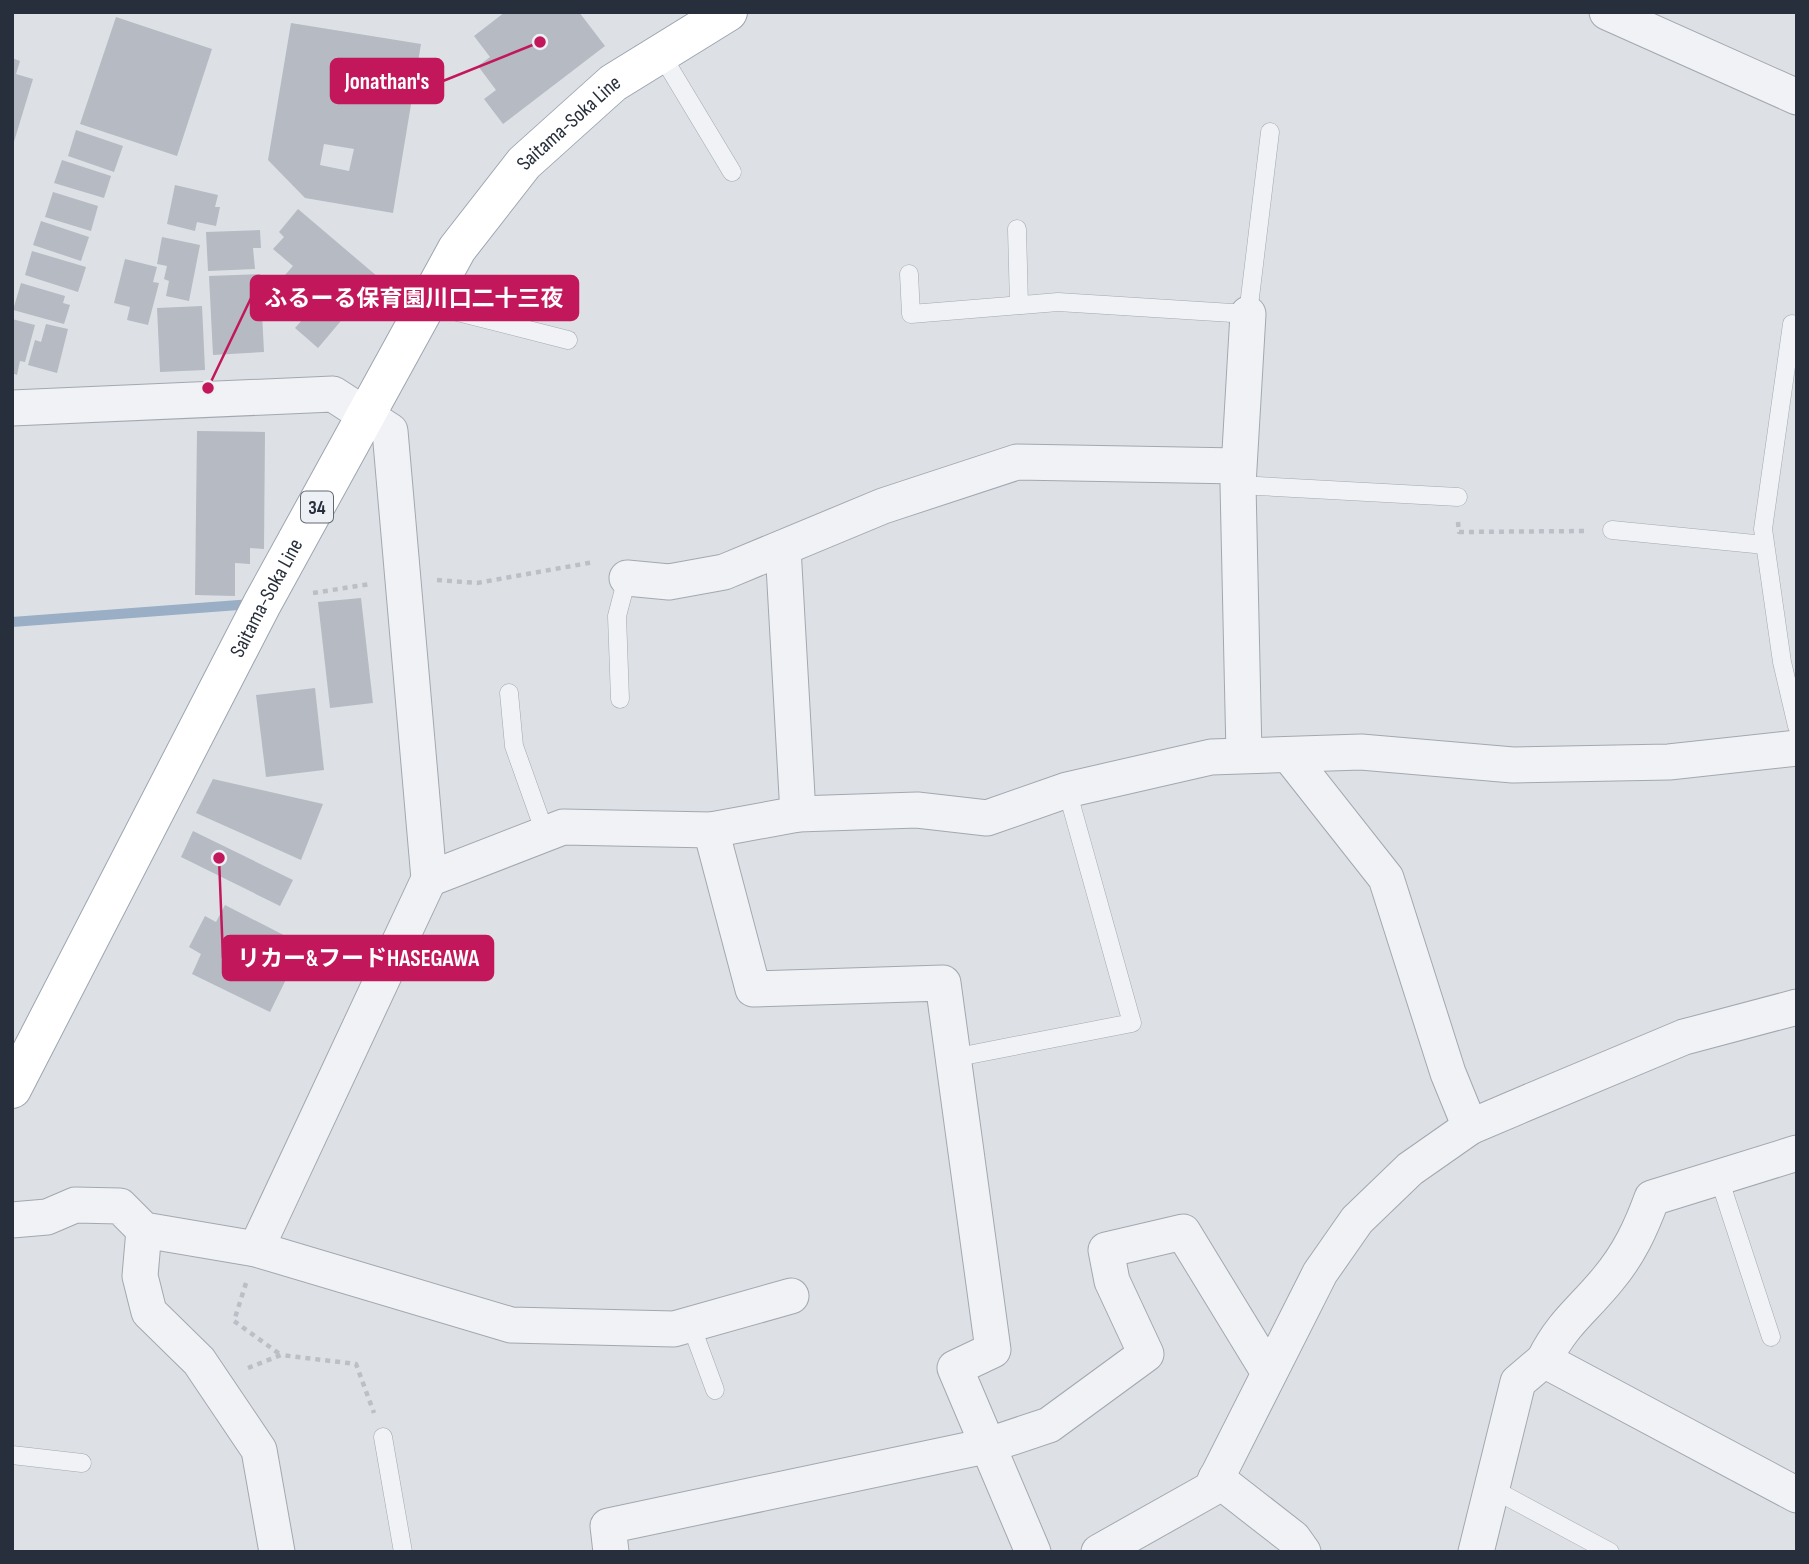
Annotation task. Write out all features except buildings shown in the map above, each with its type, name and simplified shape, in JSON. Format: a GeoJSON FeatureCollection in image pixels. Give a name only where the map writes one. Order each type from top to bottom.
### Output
{"type":"FeatureCollection","features":[{"type":"Feature","properties":{"kind":"main road","name":"Saitama-Soka Line"},"geometry":{"type":"LineString","coordinates":[[12,1089],[262,604],[457,249],[524,163],[613,83],[728,12]]}},
{"type":"Feature","properties":{"kind":"street"},"geometry":{"type":"LineString","coordinates":[[1607,12],[1797,97]]}},
{"type":"Feature","properties":{"kind":"street"},"geometry":{"type":"LineString","coordinates":[[1244,754],[1238,476],[1248,314]]}},
{"type":"Feature","properties":{"kind":"street"},"geometry":{"type":"LineString","coordinates":[[12,408],[332,394],[390,431],[405,578],[429,878],[257,1249]]}},
{"type":"Feature","properties":{"kind":"street"},"geometry":{"type":"LineString","coordinates":[[627,578],[669,582],[710,574],[783,548],[883,506],[1017,462],[1238,476]]}},
{"type":"Feature","properties":{"kind":"street"},"geometry":{"type":"LineString","coordinates":[[783,548],[798,814]]}},
{"type":"Feature","properties":{"kind":"street"},"geometry":{"type":"LineString","coordinates":[[429,878],[563,827],[710,830],[798,814],[917,810],[987,818],[1067,790],[1211,757],[1361,752],[1513,765],[1669,762],[1797,748]]}},
{"type":"Feature","properties":{"kind":"street"},"geometry":{"type":"LineString","coordinates":[[1289,755],[1386,878],[1448,1073],[1470,1127]]}},
{"type":"Feature","properties":{"kind":"street"},"geometry":{"type":"LineString","coordinates":[[710,830],[753,989],[943,983],[993,1350],[955,1368],[1033,1552]]}},
{"type":"Feature","properties":{"kind":"street"},"geometry":{"type":"LineString","coordinates":[[1099,1552],[1211,1489],[1268,1371],[1320,1273],[1357,1220],[1410,1169],[1470,1127],[1684,1037],[1797,1007]]}},
{"type":"Feature","properties":{"kind":"street"},"geometry":{"type":"LineString","coordinates":[[1476,1552],[1518,1382],[1544,1360],[1558,1332],[1609,1279],[1637,1239],[1652,1198],[1797,1153]]}},
{"type":"Feature","properties":{"kind":"street"},"geometry":{"type":"LineString","coordinates":[[12,1220],[47,1217],[75,1205],[120,1206],[144,1230],[257,1249],[510,1325],[674,1329],[791,1296]]}},
{"type":"Feature","properties":{"kind":"street"},"geometry":{"type":"LineString","coordinates":[[144,1230],[140,1276],[149,1312],[199,1361],[259,1450],[277,1552]]}},
{"type":"Feature","properties":{"kind":"street"},"geometry":{"type":"LineString","coordinates":[[611,1552],[608,1526],[986,1446],[1049,1425],[1146,1353],[1112,1281],[1106,1250],[1183,1232],[1268,1371]]}},
{"type":"Feature","properties":{"kind":"street"},"geometry":{"type":"LineString","coordinates":[[1544,1360],[1797,1495]]}},
{"type":"Feature","properties":{"kind":"street"},"geometry":{"type":"LineString","coordinates":[[1216,1478],[1293,1538],[1303,1552]]}},
{"type":"Feature","properties":{"kind":"lane"},"geometry":{"type":"LineString","coordinates":[[661,54],[732,172]]}},
{"type":"Feature","properties":{"kind":"lane"},"geometry":{"type":"LineString","coordinates":[[909,274],[911,314],[1058,302],[1248,314],[1270,132]]}},
{"type":"Feature","properties":{"kind":"lane"},"geometry":{"type":"LineString","coordinates":[[1017,229],[1019,305]]}},
{"type":"Feature","properties":{"kind":"lane"},"geometry":{"type":"LineString","coordinates":[[426,304],[568,340]]}},
{"type":"Feature","properties":{"kind":"lane"},"geometry":{"type":"LineString","coordinates":[[1797,325],[1792,324],[1763,529],[1782,662],[1797,726]]}},
{"type":"Feature","properties":{"kind":"lane"},"geometry":{"type":"LineString","coordinates":[[1238,476],[1458,497]]}},
{"type":"Feature","properties":{"kind":"lane"},"geometry":{"type":"LineString","coordinates":[[1612,530],[1765,545]]}},
{"type":"Feature","properties":{"kind":"lane"},"geometry":{"type":"LineString","coordinates":[[620,699],[617,617],[627,578]]}},
{"type":"Feature","properties":{"kind":"lane"},"geometry":{"type":"LineString","coordinates":[[509,693],[514,746],[545,833]]}},
{"type":"Feature","properties":{"kind":"lane"},"geometry":{"type":"LineString","coordinates":[[953,1058],[1132,1023],[1067,790]]}},
{"type":"Feature","properties":{"kind":"lane"},"geometry":{"type":"LineString","coordinates":[[1719,1178],[1771,1338]]}},
{"type":"Feature","properties":{"kind":"lane"},"geometry":{"type":"LineString","coordinates":[[691,1325],[715,1390]]}},
{"type":"Feature","properties":{"kind":"lane"},"geometry":{"type":"LineString","coordinates":[[383,1437],[403,1552]]}},
{"type":"Feature","properties":{"kind":"lane"},"geometry":{"type":"LineString","coordinates":[[12,1455],[82,1463]]}},
{"type":"Feature","properties":{"kind":"lane"},"geometry":{"type":"LineString","coordinates":[[1492,1488],[1610,1552]]}},
{"type":"Feature","properties":{"kind":"path"},"geometry":{"type":"LineString","coordinates":[[1458,497],[1459,532],[1612,530]]}},
{"type":"Feature","properties":{"kind":"path"},"geometry":{"type":"LineString","coordinates":[[262,604],[405,578],[477,583],[608,560],[627,578]]}},
{"type":"Feature","properties":{"kind":"path"},"geometry":{"type":"LineString","coordinates":[[257,1249],[234,1321],[281,1355]]}},
{"type":"Feature","properties":{"kind":"path"},"geometry":{"type":"LineString","coordinates":[[213,1382],[281,1355],[356,1364],[383,1437]]}},
{"type":"Feature","properties":{"kind":"waterway"},"geometry":{"type":"LineString","coordinates":[[12,622],[252,604]]}},
{"type":"Feature","properties":{"kind":"place","name":"Jonathan's"},"geometry":{"type":"Point","coordinates":[540,42]}},
{"type":"Feature","properties":{"kind":"place","name":"ふるーる保育園川口二十三夜"},"geometry":{"type":"Point","coordinates":[208,388]}},
{"type":"Feature","properties":{"kind":"place","name":"リカー&フードHASEGAWA"},"geometry":{"type":"Point","coordinates":[219,858]}}]}
